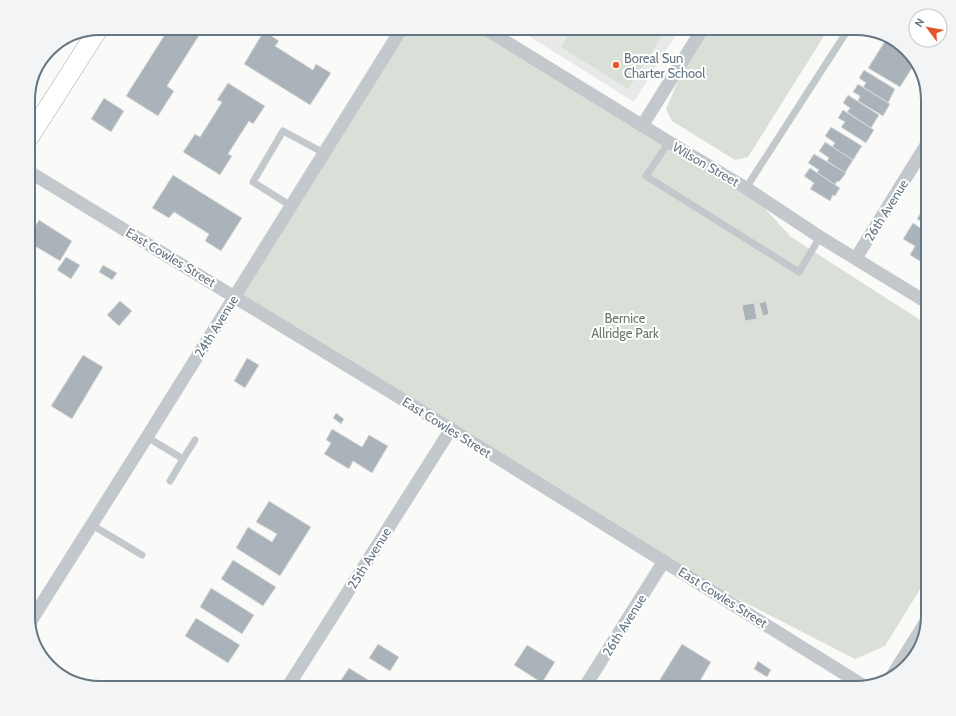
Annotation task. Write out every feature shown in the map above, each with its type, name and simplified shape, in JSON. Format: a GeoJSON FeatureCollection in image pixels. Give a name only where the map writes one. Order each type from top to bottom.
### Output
{"type":"FeatureCollection","features":[{"type":"Feature","properties":{"kind":"street","name":"24th Avenue"},"geometry":{"type":"LineString","coordinates":[[35,615],[148,437],[398,35]]}},
{"type":"Feature","properties":{"kind":"street","name":"Wilson Street"},"geometry":{"type":"LineString","coordinates":[[495,35],[642,126],[746,188],[820,237],[921,299]]}},
{"type":"Feature","properties":{"kind":"street"},"geometry":{"type":"LineString","coordinates":[[642,126],[699,35]]}},
{"type":"Feature","properties":{"kind":"street"},"geometry":{"type":"LineString","coordinates":[[35,128],[94,36]]}},
{"type":"Feature","properties":{"kind":"street","name":"26th Avenue"},"geometry":{"type":"LineString","coordinates":[[856,258],[921,153]]}},
{"type":"Feature","properties":{"kind":"street","name":"East Cowles Street"},"geometry":{"type":"LineString","coordinates":[[35,175],[451,429],[856,681]]}},
{"type":"Feature","properties":{"kind":"street","name":"25th Avenue"},"geometry":{"type":"LineString","coordinates":[[291,681],[451,429]]}},
{"type":"Feature","properties":{"kind":"street","name":"26th Avenue"},"geometry":{"type":"LineString","coordinates":[[588,681],[664,561]]}},
{"type":"Feature","properties":{"kind":"street"},"geometry":{"type":"LineString","coordinates":[[899,665],[919,633]]}},
{"type":"Feature","properties":{"kind":"lane"},"geometry":{"type":"LineString","coordinates":[[746,188],[844,35]]}},
{"type":"Feature","properties":{"kind":"lane"},"geometry":{"type":"LineString","coordinates":[[291,206],[253,182],[283,131],[324,153]]}},
{"type":"Feature","properties":{"kind":"lane"},"geometry":{"type":"LineString","coordinates":[[669,142],[646,176],[799,272],[820,237]]}},
{"type":"Feature","properties":{"kind":"lane"},"geometry":{"type":"LineString","coordinates":[[148,437],[183,459]]}},
{"type":"Feature","properties":{"kind":"lane"},"geometry":{"type":"LineString","coordinates":[[170,481],[195,440]]}},
{"type":"Feature","properties":{"kind":"lane"},"geometry":{"type":"LineString","coordinates":[[92,525],[142,555]]}},
{"type":"Feature","properties":{"kind":"shaded area","name":"Boreal Sun Charter School"},"geometry":{"type":"Polygon","coordinates":[[[527,35],[676,35],[634,102],[527,35]]]}},
{"type":"Feature","properties":{"kind":"green space","name":"Bernice Allridge Park"},"geometry":{"type":"Polygon","coordinates":[[[398,35],[495,35],[746,188],[791,237],[921,321],[921,587],[885,646],[855,659],[664,561],[235,296],[398,35]]]}},
{"type":"Feature","properties":{"kind":"green space"},"geometry":{"type":"Polygon","coordinates":[[[568,35],[663,35],[628,89],[561,47],[568,35]]]}},
{"type":"Feature","properties":{"kind":"green space"},"geometry":{"type":"Polygon","coordinates":[[[704,35],[825,35],[748,157],[735,160],[672,121],[666,109],[685,65],[704,35]]]}},
{"type":"Feature","properties":{"kind":"building"},"geometry":{"type":"Polygon","coordinates":[[[165,35],[199,35],[167,86],[174,91],[158,116],[126,96],[165,35]]]}},
{"type":"Feature","properties":{"kind":"building"},"geometry":{"type":"Polygon","coordinates":[[[262,35],[270,35],[279,41],[275,46],[313,70],[316,64],[331,73],[310,105],[244,64],[262,35]]]}},
{"type":"Feature","properties":{"kind":"building"},"geometry":{"type":"Polygon","coordinates":[[[885,42],[896,48],[905,57],[912,68],[900,87],[868,68],[885,42]]]}},
{"type":"Feature","properties":{"kind":"building"},"geometry":{"type":"Polygon","coordinates":[[[864,70],[895,89],[888,103],[863,87],[866,83],[859,78],[864,70]]]}},
{"type":"Feature","properties":{"kind":"building"},"geometry":{"type":"Polygon","coordinates":[[[228,83],[265,106],[253,124],[249,121],[228,154],[232,156],[220,175],[183,152],[195,134],[200,137],[222,102],[217,100],[228,83]]]}},
{"type":"Feature","properties":{"kind":"building"},"geometry":{"type":"Polygon","coordinates":[[[858,84],[890,104],[883,116],[858,101],[860,96],[853,92],[858,84]]]}},
{"type":"Feature","properties":{"kind":"building"},"geometry":{"type":"Polygon","coordinates":[[[848,95],[879,115],[871,128],[847,112],[850,108],[843,103],[848,95]]]}},
{"type":"Feature","properties":{"kind":"building"},"geometry":{"type":"Polygon","coordinates":[[[104,98],[124,111],[111,132],[91,119],[104,98]]]}},
{"type":"Feature","properties":{"kind":"building"},"geometry":{"type":"Polygon","coordinates":[[[843,110],[874,130],[866,143],[841,127],[845,122],[838,118],[843,110]]]}},
{"type":"Feature","properties":{"kind":"building"},"geometry":{"type":"Polygon","coordinates":[[[831,127],[862,146],[853,160],[832,147],[835,143],[825,136],[831,127]]]}},
{"type":"Feature","properties":{"kind":"building"},"geometry":{"type":"Polygon","coordinates":[[[825,142],[853,160],[845,173],[827,161],[829,158],[819,151],[825,142]]]}},
{"type":"Feature","properties":{"kind":"building"},"geometry":{"type":"Polygon","coordinates":[[[814,154],[846,173],[839,182],[837,181],[835,185],[817,173],[819,170],[808,163],[814,154]]]}},
{"type":"Feature","properties":{"kind":"building"},"geometry":{"type":"Polygon","coordinates":[[[810,168],[840,188],[835,196],[833,195],[830,201],[810,189],[814,183],[804,176],[810,168]]]}},
{"type":"Feature","properties":{"kind":"building"},"geometry":{"type":"Polygon","coordinates":[[[173,175],[242,218],[221,251],[205,241],[209,234],[174,212],[169,218],[152,208],[173,175]]]}},
{"type":"Feature","properties":{"kind":"building"},"geometry":{"type":"Polygon","coordinates":[[[921,212],[921,222],[917,219],[921,212]]]}},
{"type":"Feature","properties":{"kind":"building"},"geometry":{"type":"Polygon","coordinates":[[[39,220],[72,241],[60,261],[35,246],[35,227],[39,220]]]}},
{"type":"Feature","properties":{"kind":"building"},"geometry":{"type":"Polygon","coordinates":[[[913,223],[921,228],[921,262],[910,255],[915,246],[903,239],[913,223]]]}},
{"type":"Feature","properties":{"kind":"building"},"geometry":{"type":"Polygon","coordinates":[[[66,257],[80,265],[71,279],[57,270],[66,257]]]}},
{"type":"Feature","properties":{"kind":"building"},"geometry":{"type":"Polygon","coordinates":[[[103,265],[117,273],[112,280],[99,272],[103,265]]]}},
{"type":"Feature","properties":{"kind":"building"},"geometry":{"type":"Polygon","coordinates":[[[120,301],[132,311],[119,326],[107,315],[120,301]]]}},
{"type":"Feature","properties":{"kind":"building"},"geometry":{"type":"Polygon","coordinates":[[[766,301],[769,314],[763,316],[759,303],[766,301]]]}},
{"type":"Feature","properties":{"kind":"building"},"geometry":{"type":"Polygon","coordinates":[[[754,303],[757,319],[745,321],[742,305],[754,303]]]}},
{"type":"Feature","properties":{"kind":"building"},"geometry":{"type":"Polygon","coordinates":[[[83,355],[103,367],[72,419],[51,406],[83,355]]]}},
{"type":"Feature","properties":{"kind":"building"},"geometry":{"type":"Polygon","coordinates":[[[247,358],[259,365],[245,388],[234,381],[247,358]]]}},
{"type":"Feature","properties":{"kind":"building"},"geometry":{"type":"Polygon","coordinates":[[[336,413],[344,419],[341,424],[333,418],[336,413]]]}},
{"type":"Feature","properties":{"kind":"building"},"geometry":{"type":"Polygon","coordinates":[[[332,429],[362,447],[369,435],[388,446],[372,473],[353,461],[349,469],[324,454],[331,443],[326,440],[332,429]]]}},
{"type":"Feature","properties":{"kind":"building"},"geometry":{"type":"Polygon","coordinates":[[[269,501],[311,527],[280,576],[236,548],[248,527],[272,542],[277,534],[256,522],[269,501]]]}},
{"type":"Feature","properties":{"kind":"building"},"geometry":{"type":"Polygon","coordinates":[[[233,560],[276,587],[263,606],[221,579],[233,560]]]}},
{"type":"Feature","properties":{"kind":"building"},"geometry":{"type":"Polygon","coordinates":[[[211,588],[254,615],[242,634],[200,607],[211,588]]]}},
{"type":"Feature","properties":{"kind":"building"},"geometry":{"type":"Polygon","coordinates":[[[196,618],[240,645],[228,663],[185,636],[196,618]]]}},
{"type":"Feature","properties":{"kind":"building"},"geometry":{"type":"Polygon","coordinates":[[[378,644],[399,657],[390,671],[369,658],[378,644]]]}},
{"type":"Feature","properties":{"kind":"building"},"geometry":{"type":"Polygon","coordinates":[[[682,644],[711,662],[700,681],[659,681],[682,644]]]}},
{"type":"Feature","properties":{"kind":"building"},"geometry":{"type":"Polygon","coordinates":[[[527,645],[555,662],[543,681],[539,681],[514,665],[527,645]]]}},
{"type":"Feature","properties":{"kind":"building"},"geometry":{"type":"Polygon","coordinates":[[[758,661],[771,670],[767,677],[754,669],[758,661]]]}},
{"type":"Feature","properties":{"kind":"building"},"geometry":{"type":"Polygon","coordinates":[[[349,668],[370,681],[340,681],[349,668]]]}},
{"type":"Feature","properties":{"kind":"place","name":"Boreal Sun Charter School"},"geometry":{"type":"Point","coordinates":[616,65]}}]}
